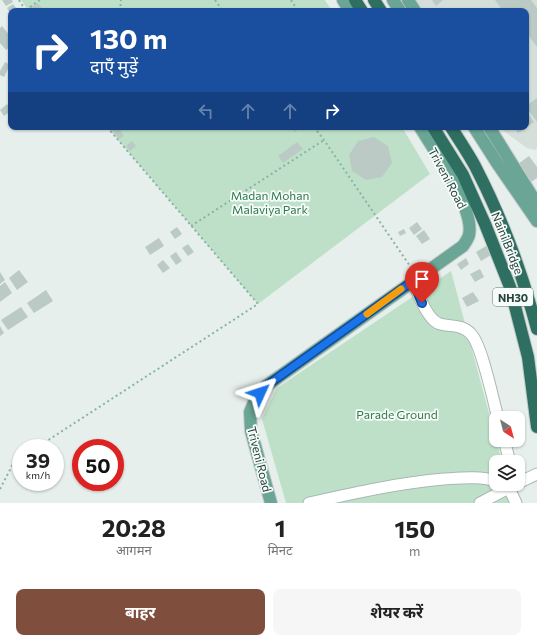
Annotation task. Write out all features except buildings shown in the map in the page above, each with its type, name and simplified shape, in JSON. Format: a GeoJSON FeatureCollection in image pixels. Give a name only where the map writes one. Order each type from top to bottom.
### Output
{"type":"FeatureCollection","features":[{"type":"Feature","properties":{"kind":"highway","name":"Naini Bridge"},"geometry":{"type":"LineString","coordinates":[[435,130],[463,175],[486,224],[510,287],[528,357],[537,427]]}},
{"type":"Feature","properties":{"kind":"highway","name":"Naini Bridge"},"geometry":{"type":"LineString","coordinates":[[453,130],[485,186],[516,257],[529,297],[537,329]]}},
{"type":"Feature","properties":{"kind":"main road","name":"Triveni Road"},"geometry":{"type":"LineString","coordinates":[[271,503],[251,431],[250,412],[254,400],[266,386],[463,246],[469,236],[469,222],[465,209],[451,179],[422,130]]}},
{"type":"Feature","properties":{"kind":"main road"},"geometry":{"type":"LineString","coordinates":[[476,130],[531,197]]}},
{"type":"Feature","properties":{"kind":"main road"},"geometry":{"type":"LineString","coordinates":[[491,130],[531,197],[537,221]]}},
{"type":"Feature","properties":{"kind":"street"},"geometry":{"type":"LineString","coordinates":[[415,280],[422,303],[435,322],[462,328],[472,335],[478,347],[496,411]]}},
{"type":"Feature","properties":{"kind":"street"},"geometry":{"type":"LineString","coordinates":[[525,479],[537,474]]}},
{"type":"Feature","properties":{"kind":"street"},"geometry":{"type":"LineString","coordinates":[[308,503],[394,485],[428,480],[475,478],[489,481]]}},
{"type":"Feature","properties":{"kind":"street"},"geometry":{"type":"LineString","coordinates":[[480,503],[501,491]]}},
{"type":"Feature","properties":{"kind":"street"},"geometry":{"type":"LineString","coordinates":[[514,491],[516,503]]}},
{"type":"Feature","properties":{"kind":"path"},"geometry":{"type":"LineString","coordinates":[[30,8],[40,0]]}},
{"type":"Feature","properties":{"kind":"path"},"geometry":{"type":"LineString","coordinates":[[50,439],[258,304],[109,130]]}},
{"type":"Feature","properties":{"kind":"path"},"geometry":{"type":"LineString","coordinates":[[316,130],[415,280]]}},
{"type":"Feature","properties":{"kind":"path"},"geometry":{"type":"LineString","coordinates":[[191,226],[324,140]]}},
{"type":"Feature","properties":{"kind":"path"},"geometry":{"type":"LineString","coordinates":[[0,489],[12,466]]}},
{"type":"Feature","properties":{"kind":"shaded area"},"geometry":{"type":"Polygon","coordinates":[[[407,0],[537,0],[537,148],[535,150],[527,148],[502,130],[529,130],[529,8],[412,8],[407,0]]]}},
{"type":"Feature","properties":{"kind":"green space"},"geometry":{"type":"Polygon","coordinates":[[[21,0],[325,0],[330,8],[27,8],[21,0]]]}},
{"type":"Feature","properties":{"kind":"green space","name":"Madan Mohan Malaviya Park"},"geometry":{"type":"Polygon","coordinates":[[[110,130],[404,130],[430,174],[258,304],[110,130]]]}},
{"type":"Feature","properties":{"kind":"green space","name":"Parade Ground"},"geometry":{"type":"Polygon","coordinates":[[[451,271],[489,413],[489,447],[498,447],[500,455],[489,455],[489,491],[510,491],[514,503],[286,503],[262,419],[277,388],[451,271]]]}},
{"type":"Feature","properties":{"kind":"slow traffic"},"geometry":{"type":"LineString","coordinates":[[367,314],[401,289]]}},
{"type":"Feature","properties":{"kind":"route"},"geometry":{"type":"LineString","coordinates":[[260,393],[266,386],[413,281],[422,303]]}}]}
